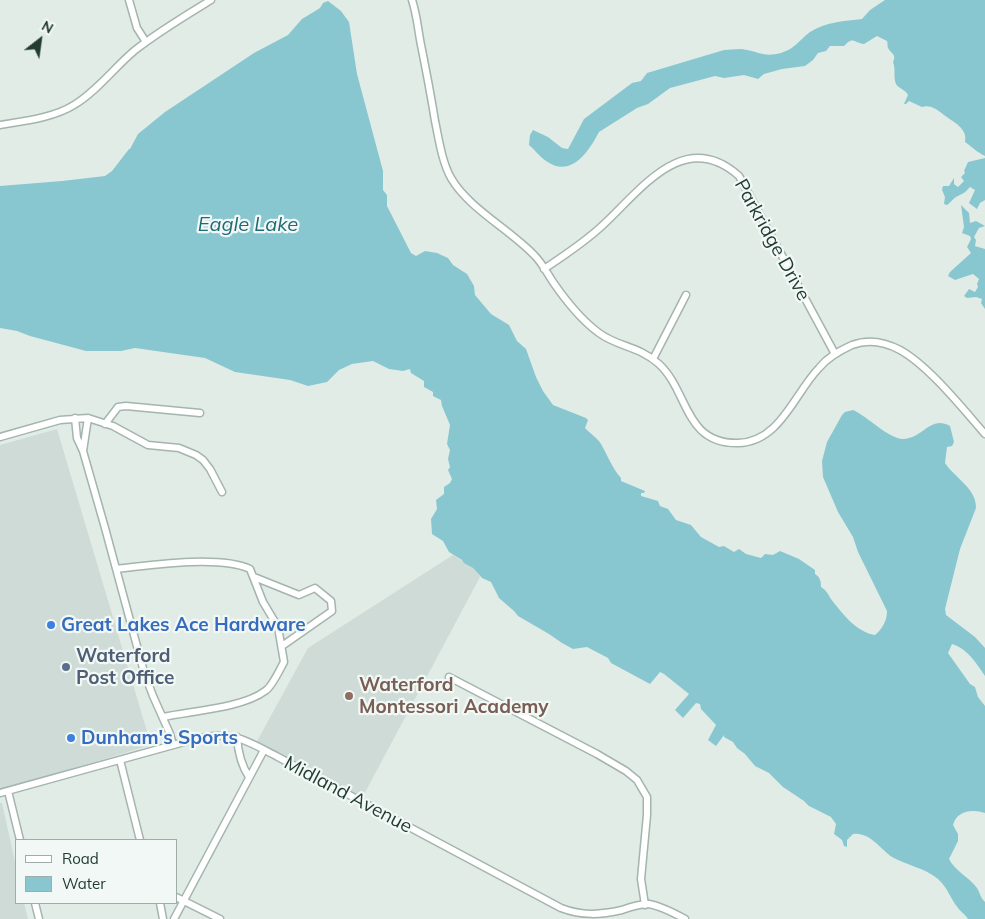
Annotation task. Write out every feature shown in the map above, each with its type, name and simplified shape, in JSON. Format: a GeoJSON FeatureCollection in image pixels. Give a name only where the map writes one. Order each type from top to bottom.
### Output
{"type":"FeatureCollection","features":[{"type":"Feature","properties":{"kind":"street"},"geometry":{"type":"LineString","coordinates":[[129,0],[137,28],[146,42]]}},
{"type":"Feature","properties":{"kind":"street"},"geometry":{"type":"LineString","coordinates":[[0,125],[57,113],[74,106],[146,42],[211,0]]}},
{"type":"Feature","properties":{"kind":"street"},"geometry":{"type":"LineString","coordinates":[[412,0],[437,130],[446,166],[452,180],[471,201],[537,257],[573,309],[599,333],[642,352],[653,359],[672,379],[691,420],[709,436],[722,441],[737,443],[750,442],[762,436],[779,423],[817,370],[835,354],[859,342],[873,341],[901,350],[940,384],[985,434]]}},
{"type":"Feature","properties":{"kind":"street","name":"Parkridge Drive"},"geometry":{"type":"LineString","coordinates":[[544,269],[595,233],[658,172],[676,162],[690,158],[702,158],[716,162],[739,176],[835,354]]}},
{"type":"Feature","properties":{"kind":"street"},"geometry":{"type":"LineString","coordinates":[[653,359],[686,295]]}},
{"type":"Feature","properties":{"kind":"street"},"geometry":{"type":"LineString","coordinates":[[105,424],[118,407],[126,406],[200,413]]}},
{"type":"Feature","properties":{"kind":"street"},"geometry":{"type":"LineString","coordinates":[[75,418],[77,438],[83,451],[144,672],[173,745]]}},
{"type":"Feature","properties":{"kind":"street"},"geometry":{"type":"LineString","coordinates":[[83,451],[88,418]]}},
{"type":"Feature","properties":{"kind":"street"},"geometry":{"type":"LineString","coordinates":[[0,437],[60,420],[88,418],[113,426],[148,445],[179,448],[196,455],[210,469],[222,492]]}},
{"type":"Feature","properties":{"kind":"street"},"geometry":{"type":"LineString","coordinates":[[116,569],[212,562],[240,564],[250,569],[263,602],[278,628],[284,662],[266,691],[241,702],[163,717]]}},
{"type":"Feature","properties":{"kind":"street"},"geometry":{"type":"LineString","coordinates":[[254,577],[299,595],[315,588],[331,601],[332,611],[282,646]]}},
{"type":"Feature","properties":{"kind":"street"},"geometry":{"type":"LineString","coordinates":[[449,677],[597,754],[626,770],[637,780],[647,797],[641,879],[645,905]]}},
{"type":"Feature","properties":{"kind":"street","name":"Midland Avenue"},"geometry":{"type":"LineString","coordinates":[[0,793],[214,734],[237,737],[561,908],[575,913],[590,915],[645,905],[661,908],[680,918]]}},
{"type":"Feature","properties":{"kind":"street"},"geometry":{"type":"LineString","coordinates":[[237,737],[240,760],[249,777]]}},
{"type":"Feature","properties":{"kind":"street"},"geometry":{"type":"LineString","coordinates":[[174,919],[264,750]]}},
{"type":"Feature","properties":{"kind":"street"},"geometry":{"type":"LineString","coordinates":[[120,760],[140,839]]}},
{"type":"Feature","properties":{"kind":"street"},"geometry":{"type":"LineString","coordinates":[[8,791],[20,839]]}},
{"type":"Feature","properties":{"kind":"street"},"geometry":{"type":"LineString","coordinates":[[178,898],[220,919]]}},
{"type":"Feature","properties":{"kind":"street"},"geometry":{"type":"LineString","coordinates":[[35,904],[40,919]]}},
{"type":"Feature","properties":{"kind":"street"},"geometry":{"type":"LineString","coordinates":[[160,904],[163,919]]}},
{"type":"Feature","properties":{"kind":"shaded area"},"geometry":{"type":"Polygon","coordinates":[[[57,429],[151,745],[0,790],[0,445],[57,429]]]}},
{"type":"Feature","properties":{"kind":"shaded area","name":"Waterford Montessori Academy"},"geometry":{"type":"Polygon","coordinates":[[[453,555],[473,568],[480,577],[361,800],[256,743],[308,648],[453,555]]]}},
{"type":"Feature","properties":{"kind":"shaded area"},"geometry":{"type":"Polygon","coordinates":[[[0,803],[2,803],[15,862],[15,904],[24,904],[28,919],[0,919],[0,803]]]}},
{"type":"Feature","properties":{"kind":"water"},"geometry":{"type":"Polygon","coordinates":[[[885,0],[985,0],[985,156],[965,142],[962,129],[937,109],[928,106],[922,107],[909,101],[904,104],[908,95],[896,84],[894,56],[888,48],[887,41],[877,36],[864,44],[851,40],[844,46],[830,46],[826,51],[818,53],[805,66],[782,69],[764,74],[758,79],[744,75],[724,78],[715,76],[670,88],[648,104],[637,108],[599,132],[590,147],[571,165],[555,166],[529,145],[530,135],[533,130],[548,137],[562,148],[568,149],[584,119],[632,83],[641,81],[647,73],[724,50],[744,49],[767,55],[781,53],[794,47],[810,32],[822,26],[835,22],[862,19],[870,10],[885,0]]]}},
{"type":"Feature","properties":{"kind":"water","name":"Eagle Lake"},"geometry":{"type":"Polygon","coordinates":[[[328,1],[341,11],[349,22],[357,74],[383,171],[383,190],[387,195],[387,206],[411,253],[416,256],[425,251],[437,253],[448,258],[453,265],[467,274],[474,286],[475,295],[491,314],[509,325],[517,341],[526,349],[536,377],[553,405],[586,418],[588,420],[585,428],[601,444],[621,481],[645,491],[641,493],[641,496],[658,501],[660,506],[668,509],[676,520],[691,525],[701,537],[719,547],[724,546],[734,552],[739,549],[746,554],[761,558],[765,554],[773,555],[780,551],[799,559],[815,570],[815,574],[820,579],[821,587],[850,621],[862,630],[875,635],[884,624],[887,611],[858,552],[853,537],[838,512],[823,477],[822,461],[827,442],[842,415],[853,410],[891,435],[903,439],[910,438],[937,423],[950,426],[954,442],[952,446],[947,447],[945,463],[969,489],[973,495],[976,508],[960,549],[945,609],[946,615],[975,637],[985,648],[985,676],[963,649],[952,644],[948,653],[970,684],[975,687],[978,697],[985,706],[985,813],[971,811],[958,816],[953,825],[958,834],[958,841],[949,859],[977,888],[985,902],[985,919],[968,919],[938,879],[927,872],[892,857],[870,838],[853,834],[847,840],[847,847],[844,846],[842,840],[834,834],[836,824],[831,817],[809,806],[783,787],[769,773],[755,766],[724,735],[716,746],[708,740],[716,725],[701,709],[700,704],[696,703],[683,718],[675,710],[689,694],[664,674],[660,672],[650,684],[611,663],[608,658],[587,647],[573,649],[562,643],[518,616],[499,598],[491,582],[482,578],[473,568],[449,552],[443,541],[432,534],[431,519],[437,509],[436,500],[444,494],[444,487],[452,479],[448,470],[450,467],[448,459],[450,450],[447,444],[450,425],[441,400],[433,396],[433,392],[424,387],[424,381],[411,373],[410,369],[403,371],[389,369],[373,361],[352,364],[339,370],[327,382],[308,386],[290,380],[235,372],[205,358],[135,348],[121,351],[86,351],[0,328],[0,186],[105,176],[112,171],[130,149],[138,134],[165,112],[254,53],[288,35],[302,19],[328,1]]]}},
{"type":"Feature","properties":{"kind":"water"},"geometry":{"type":"Polygon","coordinates":[[[985,158],[985,200],[980,203],[977,209],[969,203],[975,190],[970,187],[947,205],[944,204],[943,186],[949,186],[954,178],[954,184],[958,187],[964,181],[961,177],[965,173],[968,162],[985,158]]]}},
{"type":"Feature","properties":{"kind":"water"},"geometry":{"type":"Polygon","coordinates":[[[961,205],[969,213],[970,223],[976,221],[985,226],[979,228],[974,237],[976,240],[975,246],[985,249],[985,309],[981,303],[982,299],[964,296],[969,289],[975,292],[979,279],[973,274],[955,280],[948,276],[971,253],[967,247],[971,239],[970,236],[962,233],[964,227],[961,205]]]}},
{"type":"Feature","properties":{"kind":"place","name":"Great Lakes Ace Hardware"},"geometry":{"type":"Point","coordinates":[51,625]}},
{"type":"Feature","properties":{"kind":"place","name":"Waterford Post Office"},"geometry":{"type":"Point","coordinates":[66,667]}},
{"type":"Feature","properties":{"kind":"place","name":"Waterford Montessori Academy"},"geometry":{"type":"Point","coordinates":[349,696]}},
{"type":"Feature","properties":{"kind":"place","name":"Dunham's Sports"},"geometry":{"type":"Point","coordinates":[71,738]}}]}
